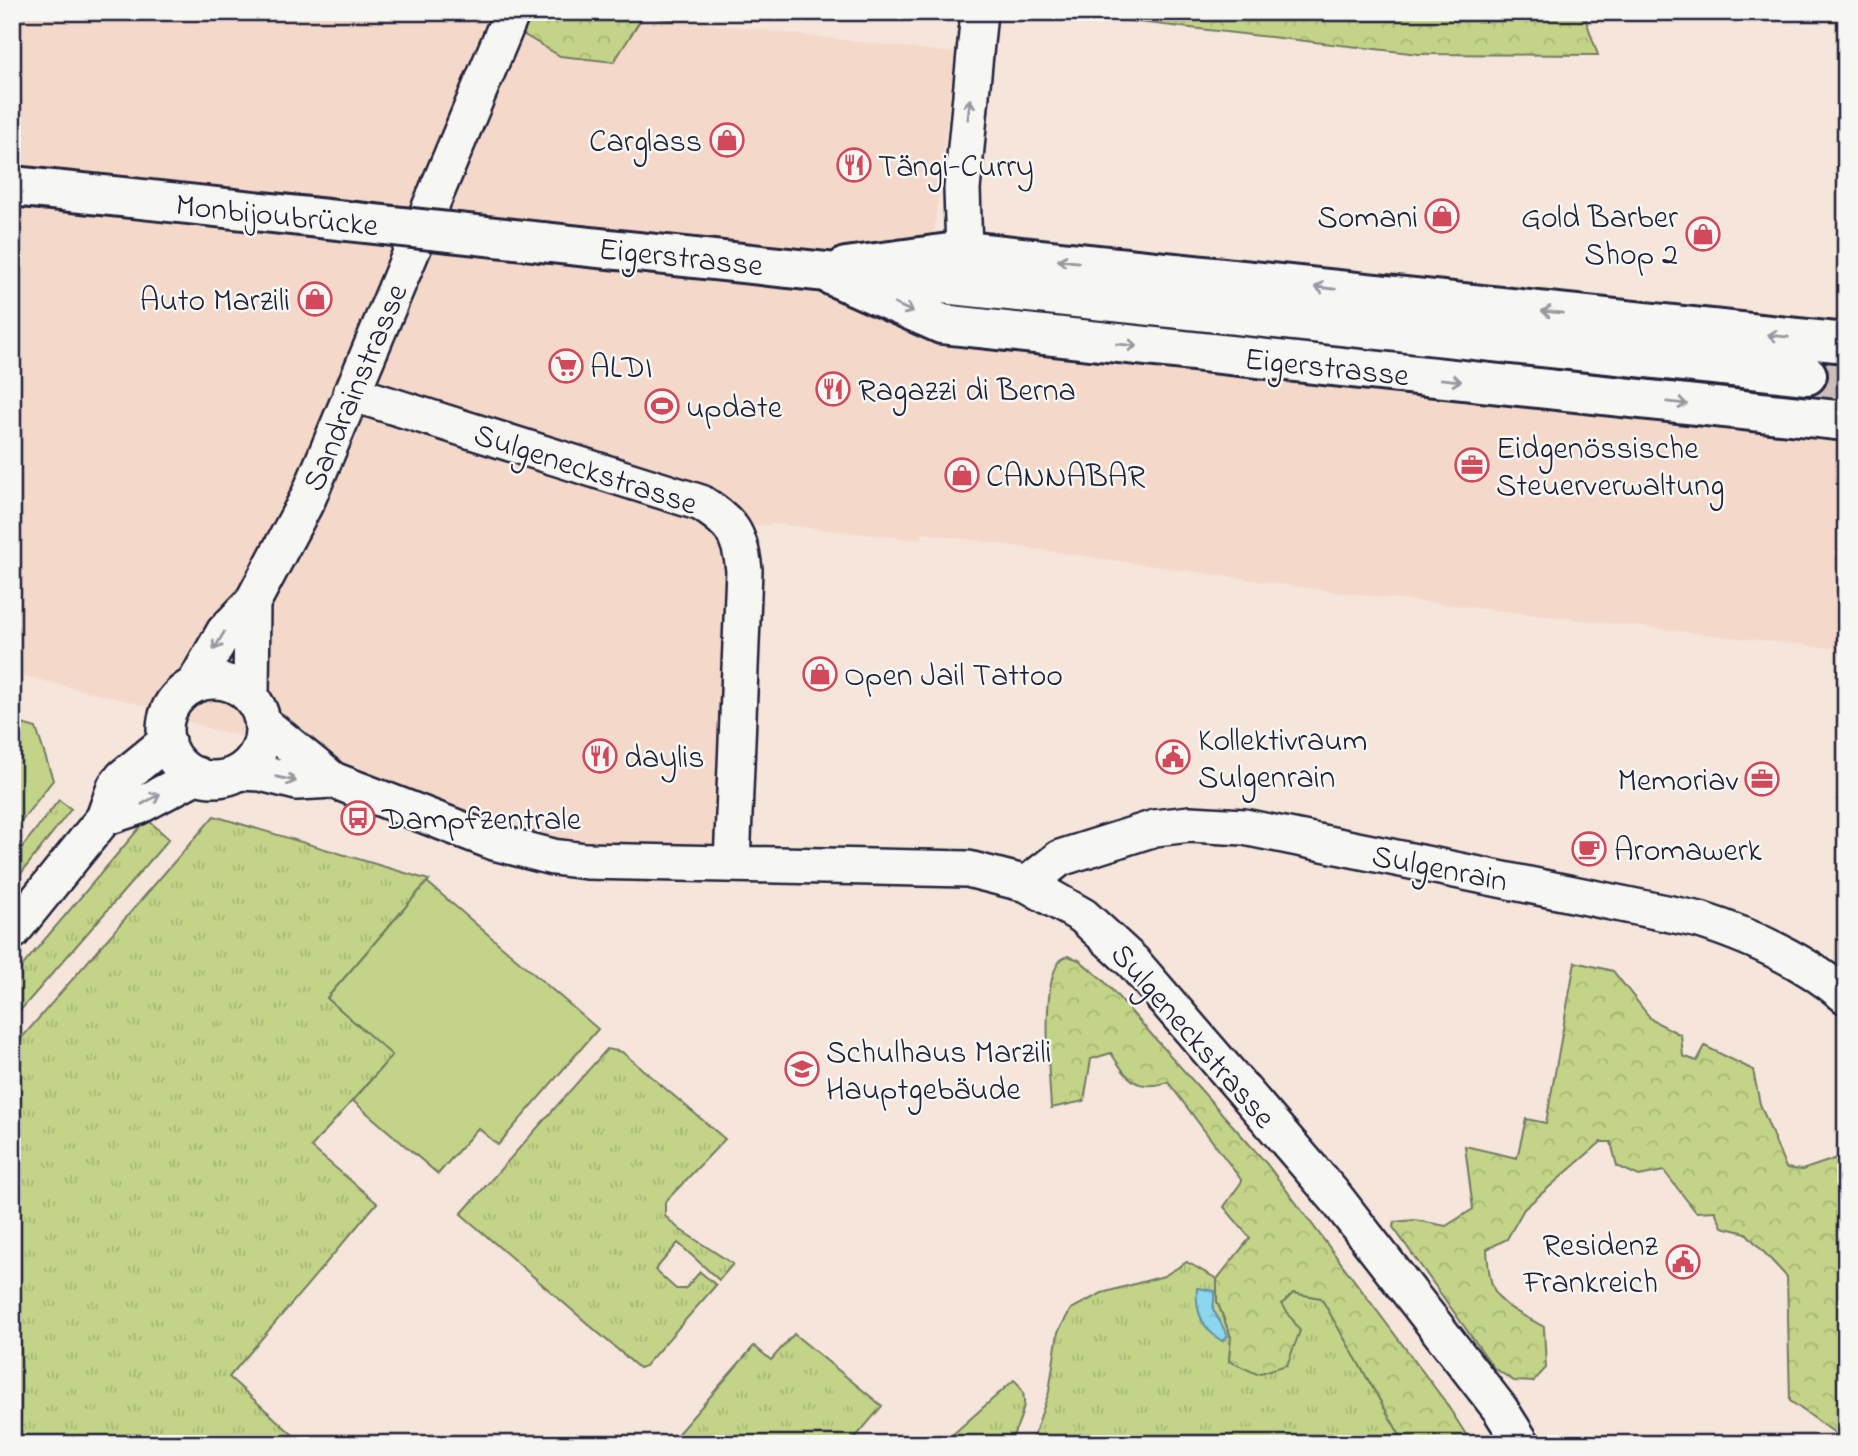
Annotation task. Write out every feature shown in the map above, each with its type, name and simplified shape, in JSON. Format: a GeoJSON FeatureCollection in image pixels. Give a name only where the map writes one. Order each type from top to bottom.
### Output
{"type":"FeatureCollection","features":[{"type":"Feature","properties":{"kind":"main road","name":"Monbijoubrücke"},"geometry":{"type":"LineString","coordinates":[[12,186],[542,242]]}},
{"type":"Feature","properties":{"kind":"main road","name":"Eigerstrasse"},"geometry":{"type":"LineString","coordinates":[[542,242],[1807,375]]}},
{"type":"Feature","properties":{"kind":"main road","name":"Eigerstrasse"},"geometry":{"type":"LineString","coordinates":[[819,270],[964,251],[1843,347]]}},
{"type":"Feature","properties":{"kind":"main road","name":"Eigerstrasse"},"geometry":{"type":"LineString","coordinates":[[819,270],[942,324],[1839,411]]}},
{"type":"Feature","properties":{"kind":"street","name":"Sandrainstrasse"},"geometry":{"type":"LineString","coordinates":[[194,685],[224,632],[252,603],[308,498],[512,12]]}},
{"type":"Feature","properties":{"kind":"street"},"geometry":{"type":"LineString","coordinates":[[964,251],[962,189],[979,12]]}},
{"type":"Feature","properties":{"kind":"street","name":"Sulgeneckstrasse"},"geometry":{"type":"LineString","coordinates":[[351,393],[701,503],[721,516],[736,532],[742,548],[744,570],[733,864]]}},
{"type":"Feature","properties":{"kind":"street","name":"Sandrainstrasse"},"geometry":{"type":"LineString","coordinates":[[252,603],[257,710]]}},
{"type":"Feature","properties":{"kind":"street"},"geometry":{"type":"LineString","coordinates":[[218,681],[241,688],[257,710],[258,752],[239,772],[218,778],[197,775],[179,764],[167,741],[168,711],[183,692],[194,685],[218,681]]}},
{"type":"Feature","properties":{"kind":"street","name":"Sulgeneckstrasse"},"geometry":{"type":"LineString","coordinates":[[257,710],[333,780],[494,842],[553,857],[733,864],[936,867],[995,874],[1027,884],[1083,916],[1133,962],[1378,1250],[1500,1409],[1522,1444]]}},
{"type":"Feature","properties":{"kind":"street"},"geometry":{"type":"LineString","coordinates":[[12,932],[104,818],[115,787],[123,777],[167,741]]}},
{"type":"Feature","properties":{"kind":"street","name":"Sulgeneckstrasse"},"geometry":{"type":"LineString","coordinates":[[239,772],[261,773],[297,782],[333,780]]}},
{"type":"Feature","properties":{"kind":"street"},"geometry":{"type":"LineString","coordinates":[[104,818],[137,807],[197,775]]}},
{"type":"Feature","properties":{"kind":"street","name":"Sulgenrain"},"geometry":{"type":"LineString","coordinates":[[1027,884],[1060,858],[1155,828],[1190,824],[1244,827],[1700,920],[1734,931],[1789,957],[1846,996]]}},
{"type":"Feature","properties":{"kind":"shaded area"},"geometry":{"type":"Polygon","coordinates":[[[12,12],[508,12],[511,27],[614,62],[643,16],[955,53],[924,317],[1846,421],[1846,650],[1336,592],[922,533],[921,540],[774,524],[728,529],[722,854],[592,850],[476,821],[253,739],[213,730],[135,703],[12,673],[12,12]]]}},
{"type":"Feature","properties":{"kind":"green space"},"geometry":{"type":"Polygon","coordinates":[[[516,12],[676,12],[674,20],[643,16],[614,62],[560,56],[511,27],[516,12]]]}},
{"type":"Feature","properties":{"kind":"green space"},"geometry":{"type":"Polygon","coordinates":[[[1051,12],[1583,12],[1598,55],[1419,54],[1051,12]]]}},
{"type":"Feature","properties":{"kind":"green space"},"geometry":{"type":"Polygon","coordinates":[[[12,721],[36,728],[53,780],[12,833],[12,721]]]}},
{"type":"Feature","properties":{"kind":"green space"},"geometry":{"type":"Polygon","coordinates":[[[59,800],[71,809],[12,885],[12,860],[59,800]]]}},
{"type":"Feature","properties":{"kind":"green space"},"geometry":{"type":"Polygon","coordinates":[[[214,816],[429,880],[327,998],[393,1055],[311,1147],[377,1203],[229,1377],[303,1444],[12,1444],[12,1049],[214,816]]]}},
{"type":"Feature","properties":{"kind":"green space"},"geometry":{"type":"Polygon","coordinates":[[[147,819],[169,839],[12,1020],[12,978],[147,819]]]}},
{"type":"Feature","properties":{"kind":"green space"},"geometry":{"type":"Polygon","coordinates":[[[427,882],[598,1029],[498,1145],[478,1128],[438,1174],[353,1101],[392,1055],[327,998],[427,882]]]}},
{"type":"Feature","properties":{"kind":"green space"},"geometry":{"type":"Polygon","coordinates":[[[1068,956],[1079,960],[1103,980],[1266,1163],[1444,1400],[1472,1444],[1405,1444],[1321,1298],[1293,1293],[1282,1304],[1300,1331],[1287,1365],[1257,1374],[1229,1361],[1231,1337],[1217,1301],[1217,1279],[1250,1238],[1224,1207],[1242,1181],[1168,1082],[1148,1085],[1134,1081],[1122,1070],[1111,1053],[1091,1059],[1084,1101],[1051,1108],[1049,1000],[1052,978],[1058,963],[1068,956]]]}},
{"type":"Feature","properties":{"kind":"green space"},"geometry":{"type":"Polygon","coordinates":[[[1575,962],[1613,971],[1652,1020],[1681,1035],[1683,1056],[1697,1061],[1705,1046],[1753,1070],[1760,1104],[1786,1168],[1802,1170],[1846,1155],[1846,1436],[1838,1435],[1790,1401],[1787,1277],[1746,1233],[1722,1227],[1715,1211],[1696,1212],[1664,1171],[1639,1176],[1617,1166],[1611,1142],[1601,1142],[1524,1209],[1507,1239],[1487,1249],[1491,1280],[1500,1299],[1544,1327],[1546,1368],[1533,1382],[1514,1381],[1494,1368],[1393,1227],[1394,1222],[1415,1220],[1446,1226],[1473,1209],[1465,1146],[1517,1158],[1526,1119],[1546,1123],[1575,962]]]}},
{"type":"Feature","properties":{"kind":"green space"},"geometry":{"type":"Polygon","coordinates":[[[607,1049],[622,1052],[725,1139],[665,1202],[665,1216],[679,1229],[733,1264],[719,1280],[678,1243],[655,1270],[676,1289],[685,1289],[700,1272],[716,1285],[645,1366],[639,1368],[461,1214],[607,1049]]]}},
{"type":"Feature","properties":{"kind":"green space"},"geometry":{"type":"Polygon","coordinates":[[[1187,1262],[1217,1279],[1217,1301],[1231,1337],[1229,1361],[1289,1317],[1282,1304],[1293,1293],[1322,1298],[1405,1444],[1031,1444],[1049,1392],[1058,1332],[1071,1309],[1102,1293],[1164,1276],[1187,1262]]]}},
{"type":"Feature","properties":{"kind":"green space"},"geometry":{"type":"Polygon","coordinates":[[[794,1334],[882,1406],[850,1444],[683,1444],[675,1437],[754,1346],[771,1360],[794,1334]]]}},
{"type":"Feature","properties":{"kind":"green space"},"geometry":{"type":"Polygon","coordinates":[[[1014,1380],[1020,1387],[1024,1402],[1009,1444],[942,1444],[1014,1380]]]}},
{"type":"Feature","properties":{"kind":"water"},"geometry":{"type":"Polygon","coordinates":[[[1197,1288],[1215,1291],[1213,1309],[1228,1336],[1222,1341],[1209,1331],[1201,1319],[1197,1288]]]}},
{"type":"Feature","properties":{"kind":"tunnel"},"geometry":{"type":"LineString","coordinates":[[1807,375],[1846,381]]}},
{"type":"Feature","properties":{"kind":"place","name":"Carglass"},"geometry":{"type":"Point","coordinates":[727,140]}},
{"type":"Feature","properties":{"kind":"place","name":"Tängi-Curry"},"geometry":{"type":"Point","coordinates":[854,165]}},
{"type":"Feature","properties":{"kind":"place","name":"Somani"},"geometry":{"type":"Point","coordinates":[1442,216]}},
{"type":"Feature","properties":{"kind":"place","name":"Gold Barber Shop 2"},"geometry":{"type":"Point","coordinates":[1703,234]}},
{"type":"Feature","properties":{"kind":"place","name":"Auto Marzili"},"geometry":{"type":"Point","coordinates":[315,299]}},
{"type":"Feature","properties":{"kind":"place","name":"ALDI"},"geometry":{"type":"Point","coordinates":[566,366]}},
{"type":"Feature","properties":{"kind":"place","name":"Ragazzi di Berna"},"geometry":{"type":"Point","coordinates":[833,389]}},
{"type":"Feature","properties":{"kind":"place","name":"update"},"geometry":{"type":"Point","coordinates":[662,406]}},
{"type":"Feature","properties":{"kind":"place","name":"Eidgenössische Steuerverwaltung"},"geometry":{"type":"Point","coordinates":[1472,465]}},
{"type":"Feature","properties":{"kind":"place","name":"CANNABAR"},"geometry":{"type":"Point","coordinates":[962,475]}},
{"type":"Feature","properties":{"kind":"place","name":"Open Jail Tattoo"},"geometry":{"type":"Point","coordinates":[820,674]}},
{"type":"Feature","properties":{"kind":"place","name":"daylis"},"geometry":{"type":"Point","coordinates":[600,756]}},
{"type":"Feature","properties":{"kind":"place","name":"Kollektivraum Sulgenrain"},"geometry":{"type":"Point","coordinates":[1173,757]}},
{"type":"Feature","properties":{"kind":"place","name":"Memoriav"},"geometry":{"type":"Point","coordinates":[1762,779]}},
{"type":"Feature","properties":{"kind":"place","name":"Dampfzentrale"},"geometry":{"type":"Point","coordinates":[358,818]}},
{"type":"Feature","properties":{"kind":"place","name":"Aromawerk"},"geometry":{"type":"Point","coordinates":[1589,849]}},
{"type":"Feature","properties":{"kind":"place","name":"Schulhaus Marzili Hauptgebäude"},"geometry":{"type":"Point","coordinates":[802,1069]}},
{"type":"Feature","properties":{"kind":"place","name":"Residenz Frankreich"},"geometry":{"type":"Point","coordinates":[1683,1262]}}]}
